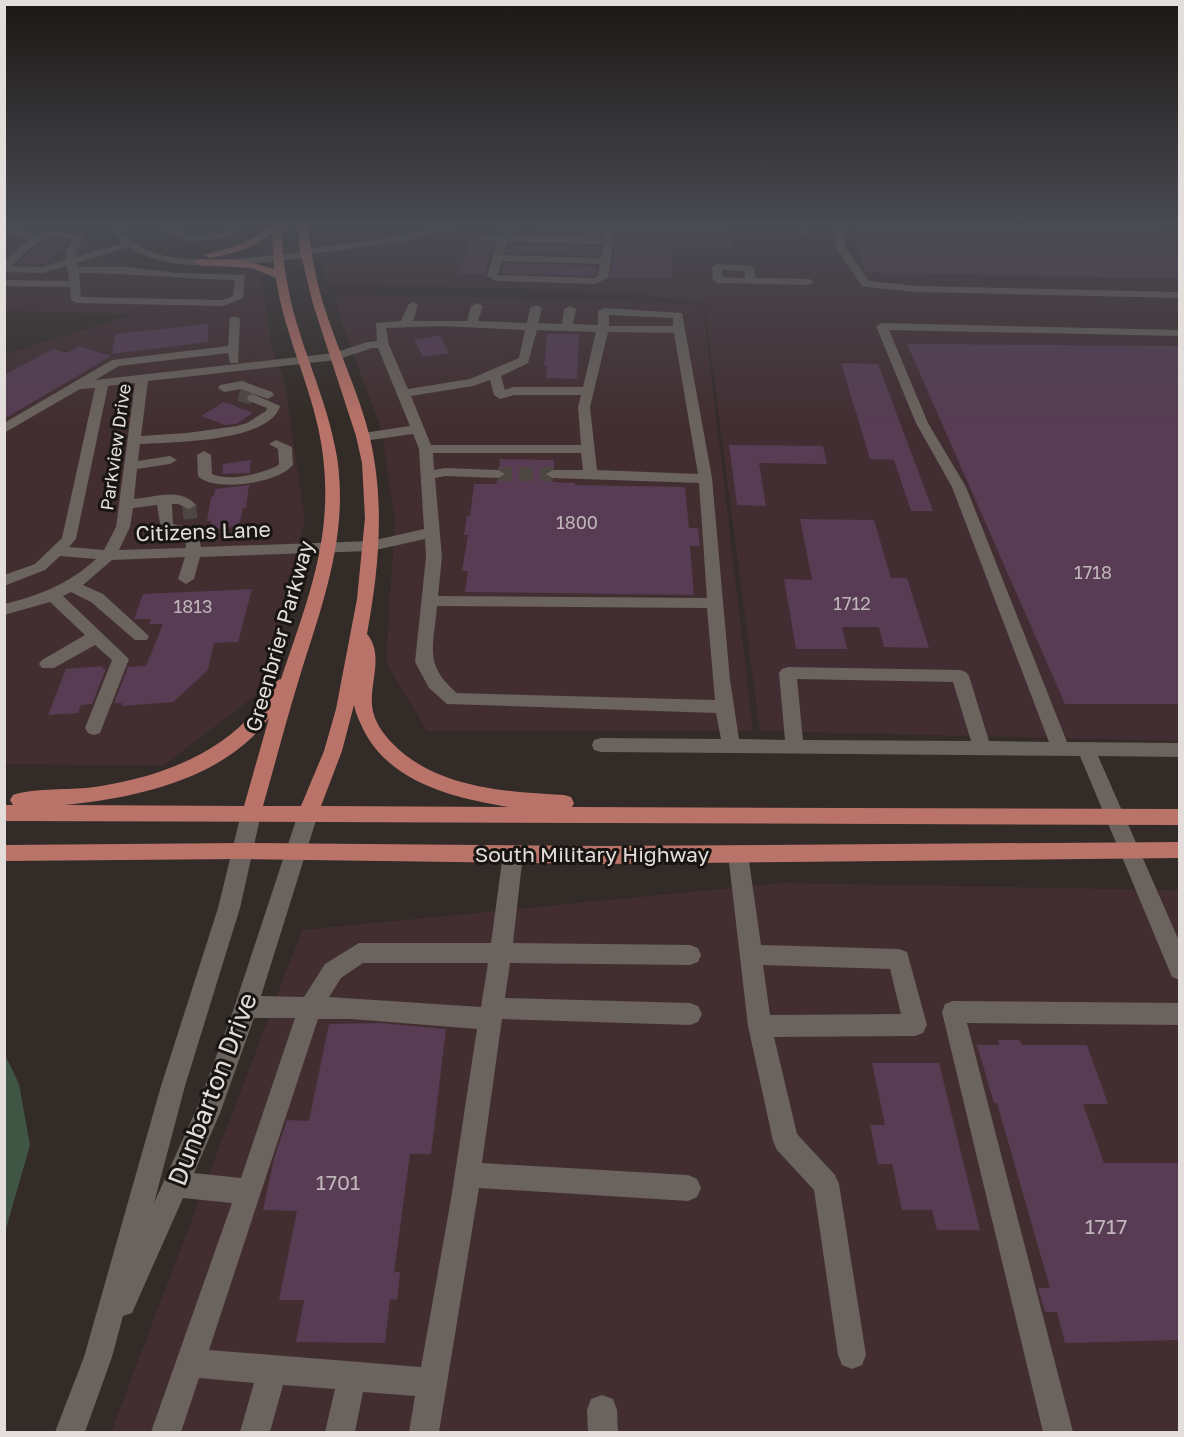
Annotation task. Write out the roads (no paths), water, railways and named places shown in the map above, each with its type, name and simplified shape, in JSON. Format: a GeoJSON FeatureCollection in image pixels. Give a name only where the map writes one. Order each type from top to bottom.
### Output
{"type":"FeatureCollection","features":[{"type":"Feature","properties":{"kind":"main road","name":"Greenbrier Parkway"},"geometry":{"type":"LineString","coordinates":[[251,814],[285,694],[313,609],[329,547],[333,505],[330,455],[315,391],[285,290]]}},
{"type":"Feature","properties":{"kind":"main road"},"geometry":{"type":"LineString","coordinates":[[308,814],[336,742],[360,628],[371,546],[371,496],[363,437],[312,290]]}},
{"type":"Feature","properties":{"kind":"main road"},"geometry":{"type":"LineString","coordinates":[[4,800],[65,799],[116,792],[157,781],[201,762],[243,734],[266,711],[279,687],[290,650],[313,609]]}},
{"type":"Feature","properties":{"kind":"main road"},"geometry":{"type":"LineString","coordinates":[[360,628],[367,667],[362,702],[373,732],[399,759],[436,781],[484,796],[515,800],[674,803],[766,815]]}},
{"type":"Feature","properties":{"kind":"main road","name":"South Military Highway"},"geometry":{"type":"LineString","coordinates":[[4,813],[1179,817]]}},
{"type":"Feature","properties":{"kind":"main road","name":"South Military Highway"},"geometry":{"type":"LineString","coordinates":[[4,854],[242,851],[738,854],[1179,850]]}},
{"type":"Feature","properties":{"kind":"street"},"geometry":{"type":"LineString","coordinates":[[75,290],[76,300],[223,303],[238,298],[239,290]]}},
{"type":"Feature","properties":{"kind":"street"},"geometry":{"type":"LineString","coordinates":[[963,290],[1179,295]]}},
{"type":"Feature","properties":{"kind":"street"},"geometry":{"type":"LineString","coordinates":[[406,323],[413,305]]}},
{"type":"Feature","properties":{"kind":"street"},"geometry":{"type":"LineString","coordinates":[[472,324],[477,306]]}},
{"type":"Feature","properties":{"kind":"street"},"geometry":{"type":"LineString","coordinates":[[403,394],[474,382],[524,360],[536,308]]}},
{"type":"Feature","properties":{"kind":"street"},"geometry":{"type":"LineString","coordinates":[[567,328],[570,309]]}},
{"type":"Feature","properties":{"kind":"street"},"geometry":{"type":"LineString","coordinates":[[376,310],[383,345],[426,449],[434,557],[424,662],[435,684],[453,699],[723,707]]}},
{"type":"Feature","properties":{"kind":"street"},"geometry":{"type":"LineString","coordinates":[[224,388],[234,349],[234,319]]}},
{"type":"Feature","properties":{"kind":"street"},"geometry":{"type":"LineString","coordinates":[[380,325],[441,319],[472,324],[504,321],[532,326],[567,328],[679,330],[705,479],[723,707],[731,746]]}},
{"type":"Feature","properties":{"kind":"street"},"geometry":{"type":"LineString","coordinates":[[1061,749],[959,487],[922,423],[882,326],[1179,333]]}},
{"type":"Feature","properties":{"kind":"street"},"geometry":{"type":"LineString","coordinates":[[584,474],[587,449],[584,416],[603,329]]}},
{"type":"Feature","properties":{"kind":"street","name":"Parkview Drive"},"geometry":{"type":"LineString","coordinates":[[4,610],[70,585],[91,571],[108,555],[121,534],[142,379],[336,356],[370,344],[383,345]]}},
{"type":"Feature","properties":{"kind":"street"},"geometry":{"type":"LineString","coordinates":[[4,429],[116,363],[234,349]]}},
{"type":"Feature","properties":{"kind":"street"},"geometry":{"type":"LineString","coordinates":[[494,374],[500,395],[513,391],[588,391]]}},
{"type":"Feature","properties":{"kind":"street"},"geometry":{"type":"LineString","coordinates":[[77,386],[142,379]]}},
{"type":"Feature","properties":{"kind":"street"},"geometry":{"type":"LineString","coordinates":[[4,581],[39,567],[69,540],[102,384]]}},
{"type":"Feature","properties":{"kind":"street"},"geometry":{"type":"LineString","coordinates":[[133,440],[187,437],[238,430],[252,426],[272,413],[274,406],[271,396],[242,386],[224,388]]}},
{"type":"Feature","properties":{"kind":"street"},"geometry":{"type":"LineString","coordinates":[[224,388],[239,394]]}},
{"type":"Feature","properties":{"kind":"street"},"geometry":{"type":"LineString","coordinates":[[253,398],[274,406]]}},
{"type":"Feature","properties":{"kind":"street"},"geometry":{"type":"LineString","coordinates":[[363,437],[418,429]]}},
{"type":"Feature","properties":{"kind":"street"},"geometry":{"type":"LineString","coordinates":[[204,455],[206,476],[211,479],[220,481],[275,473],[286,465],[285,447],[276,444]]}},
{"type":"Feature","properties":{"kind":"street"},"geometry":{"type":"LineString","coordinates":[[426,449],[587,449]]}},
{"type":"Feature","properties":{"kind":"street"},"geometry":{"type":"LineString","coordinates":[[130,466],[170,460]]}},
{"type":"Feature","properties":{"kind":"street"},"geometry":{"type":"LineString","coordinates":[[428,475],[445,472],[455,478],[498,472]]}},
{"type":"Feature","properties":{"kind":"street"},"geometry":{"type":"LineString","coordinates":[[553,473],[565,480],[584,474],[705,479]]}},
{"type":"Feature","properties":{"kind":"street"},"geometry":{"type":"LineString","coordinates":[[164,499],[166,526],[175,531],[192,532],[194,552],[186,579]]}},
{"type":"Feature","properties":{"kind":"street"},"geometry":{"type":"LineString","coordinates":[[126,504],[181,499],[189,505]]}},
{"type":"Feature","properties":{"kind":"street","name":"Citizens Lane"},"geometry":{"type":"LineString","coordinates":[[59,551],[108,555],[371,546],[403,537],[432,533]]}},
{"type":"Feature","properties":{"kind":"street"},"geometry":{"type":"LineString","coordinates":[[70,585],[97,598],[141,636]]}},
{"type":"Feature","properties":{"kind":"street"},"geometry":{"type":"LineString","coordinates":[[51,594],[121,658],[94,728]]}},
{"type":"Feature","properties":{"kind":"street"},"geometry":{"type":"LineString","coordinates":[[430,601],[714,603]]}},
{"type":"Feature","properties":{"kind":"street"},"geometry":{"type":"LineString","coordinates":[[48,664],[97,636]]}},
{"type":"Feature","properties":{"kind":"street"},"geometry":{"type":"LineString","coordinates":[[795,747],[788,673],[960,676],[982,748]]}},
{"type":"Feature","properties":{"kind":"street"},"geometry":{"type":"LineString","coordinates":[[601,745],[1179,750]]}},
{"type":"Feature","properties":{"kind":"street"},"geometry":{"type":"LineString","coordinates":[[1086,749],[1127,849],[1178,962]]}},
{"type":"Feature","properties":{"kind":"street","name":"Dunbarton Drive"},"geometry":{"type":"LineString","coordinates":[[98,1357],[173,1086],[229,908],[251,814]]}},
{"type":"Feature","properties":{"kind":"street","name":"Dunbarton Drive"},"geometry":{"type":"LineString","coordinates":[[70,1432],[98,1357],[208,1113],[246,1007],[308,814]]}},
{"type":"Feature","properties":{"kind":"street"},"geometry":{"type":"LineString","coordinates":[[424,1432],[468,1175],[501,953],[513,854]]}},
{"type":"Feature","properties":{"kind":"street"},"geometry":{"type":"LineString","coordinates":[[738,854],[759,1026],[786,1141],[825,1185],[852,1355]]}},
{"type":"Feature","properties":{"kind":"street"},"geometry":{"type":"LineString","coordinates":[[166,1432],[310,1008],[333,970],[359,953],[690,955]]}},
{"type":"Feature","properties":{"kind":"street"},"geometry":{"type":"LineString","coordinates":[[750,955],[899,959],[915,1025],[759,1026]]}},
{"type":"Feature","properties":{"kind":"street"},"geometry":{"type":"LineString","coordinates":[[246,1007],[352,1008],[491,1014],[690,1014]]}},
{"type":"Feature","properties":{"kind":"street"},"geometry":{"type":"LineString","coordinates":[[1058,1432],[952,1012],[1179,1014]]}},
{"type":"Feature","properties":{"kind":"street"},"geometry":{"type":"LineString","coordinates":[[468,1175],[688,1188]]}},
{"type":"Feature","properties":{"kind":"street"},"geometry":{"type":"LineString","coordinates":[[176,1184],[249,1192]]}},
{"type":"Feature","properties":{"kind":"street"},"geometry":{"type":"LineString","coordinates":[[189,1364],[432,1383]]}},
{"type":"Feature","properties":{"kind":"street"},"geometry":{"type":"LineString","coordinates":[[255,1432],[272,1371]]}},
{"type":"Feature","properties":{"kind":"street"},"geometry":{"type":"LineString","coordinates":[[340,1432],[352,1377]]}},
{"type":"Feature","properties":{"kind":"tunnel"},"geometry":{"type":"LineString","coordinates":[[239,394],[253,398]]}},
{"type":"Feature","properties":{"kind":"tunnel"},"geometry":{"type":"LineString","coordinates":[[498,474],[553,474]]}},
{"type":"Feature","properties":{"kind":"tunnel"},"geometry":{"type":"LineString","coordinates":[[189,505],[192,532]]}}]}
